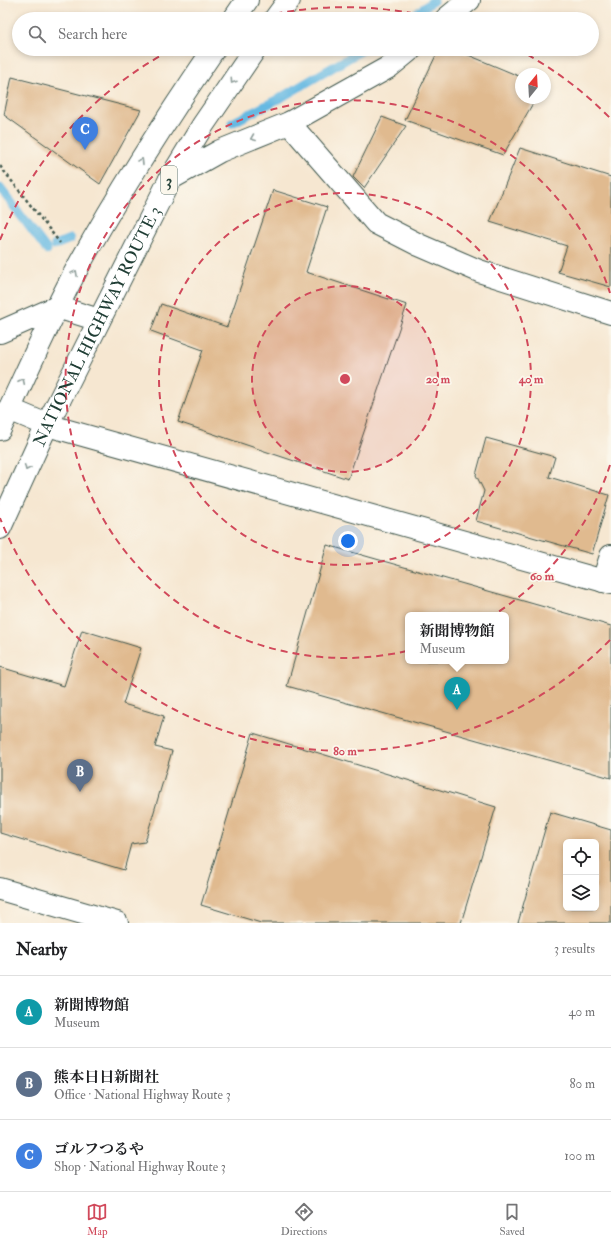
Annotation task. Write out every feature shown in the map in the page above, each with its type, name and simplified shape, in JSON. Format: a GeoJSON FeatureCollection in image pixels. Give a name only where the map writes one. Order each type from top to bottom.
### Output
{"type":"FeatureCollection","features":[{"type":"Feature","properties":{"kind":"main road"},"geometry":{"type":"LineString","coordinates":[[239,12],[247,0]]}},
{"type":"Feature","properties":{"kind":"main road"},"geometry":{"type":"LineString","coordinates":[[280,12],[289,0]]}},
{"type":"Feature","properties":{"kind":"main road"},"geometry":{"type":"LineString","coordinates":[[454,12],[469,0]]}},
{"type":"Feature","properties":{"kind":"main road","name":"NATIONAL HIGHWAY ROUTE 3"},"geometry":{"type":"LineString","coordinates":[[0,429],[57,307],[80,264],[150,146],[209,56]]}},
{"type":"Feature","properties":{"kind":"main road","name":"NATIONAL HIGHWAY ROUTE 3"},"geometry":{"type":"LineString","coordinates":[[0,528],[47,425],[170,179],[203,125],[250,56]]}},
{"type":"Feature","properties":{"kind":"main road"},"geometry":{"type":"LineString","coordinates":[[170,179],[220,151],[289,123],[389,67],[402,56]]}},
{"type":"Feature","properties":{"kind":"main road"},"geometry":{"type":"LineString","coordinates":[[289,123],[376,223],[419,245],[479,271],[611,313]]}},
{"type":"Feature","properties":{"kind":"main road"},"geometry":{"type":"LineString","coordinates":[[0,332],[57,307],[99,320]]}},
{"type":"Feature","properties":{"kind":"main road"},"geometry":{"type":"LineString","coordinates":[[9,409],[47,425],[607,582],[611,556]]}},
{"type":"Feature","properties":{"kind":"main road"},"geometry":{"type":"LineString","coordinates":[[0,889],[117,923]]}},
{"type":"Feature","properties":{"kind":"path"},"geometry":{"type":"LineString","coordinates":[[0,166],[56,236]]}},
{"type":"Feature","properties":{"kind":"building"},"geometry":{"type":"Polygon","coordinates":[[[436,56],[471,56],[515,74],[515,104],[533,104],[503,155],[405,120],[436,56]]]}},
{"type":"Feature","properties":{"kind":"building"},"geometry":{"type":"Polygon","coordinates":[[[12,77],[141,110],[100,184],[4,115],[12,77]]]}},
{"type":"Feature","properties":{"kind":"building"},"geometry":{"type":"Polygon","coordinates":[[[382,117],[406,126],[364,188],[353,177],[382,117]]]}},
{"type":"Feature","properties":{"kind":"building"},"geometry":{"type":"Polygon","coordinates":[[[520,148],[611,177],[611,287],[558,272],[567,246],[490,222],[520,148]]]}},
{"type":"Feature","properties":{"kind":"building"},"geometry":{"type":"Polygon","coordinates":[[[273,190],[327,207],[306,272],[407,305],[348,479],[178,422],[203,350],[151,331],[161,304],[227,327],[273,190]]]}},
{"type":"Feature","properties":{"kind":"building"},"geometry":{"type":"Polygon","coordinates":[[[486,438],[555,457],[549,477],[609,495],[592,554],[476,521],[484,491],[476,475],[486,438]]]}},
{"type":"Feature","properties":{"kind":"building"},"geometry":{"type":"Polygon","coordinates":[[[327,545],[611,626],[611,778],[287,686],[327,545]]]}},
{"type":"Feature","properties":{"kind":"building"},"geometry":{"type":"Polygon","coordinates":[[[82,630],[141,648],[123,704],[164,716],[155,747],[172,751],[145,842],[131,844],[124,870],[0,833],[0,667],[64,686],[82,630]]]}},
{"type":"Feature","properties":{"kind":"building"},"geometry":{"type":"Polygon","coordinates":[[[253,733],[496,807],[461,923],[261,923],[201,905],[253,733]]]}},
{"type":"Feature","properties":{"kind":"building"},"geometry":{"type":"Polygon","coordinates":[[[550,812],[611,830],[611,923],[518,923],[550,812]]]}},
{"type":"Feature","properties":{"kind":"waterway"},"geometry":{"type":"LineString","coordinates":[[419,12],[434,0]]}},
{"type":"Feature","properties":{"kind":"waterway"},"geometry":{"type":"LineString","coordinates":[[232,123],[282,97],[352,56]]}},
{"type":"Feature","properties":{"kind":"waterway"},"geometry":{"type":"LineString","coordinates":[[0,188],[47,250]]}},
{"type":"Feature","properties":{"kind":"waterway"},"geometry":{"type":"LineString","coordinates":[[55,245],[70,239]]}},
{"type":"Feature","properties":{"kind":"place","name":"ゴルフつるや"},"geometry":{"type":"Point","coordinates":[85,150]}},
{"type":"Feature","properties":{"kind":"place","name":"新聞博物館"},"geometry":{"type":"Point","coordinates":[457,710]}},
{"type":"Feature","properties":{"kind":"place","name":"熊本日日新聞社"},"geometry":{"type":"Point","coordinates":[80,792]}}]}
